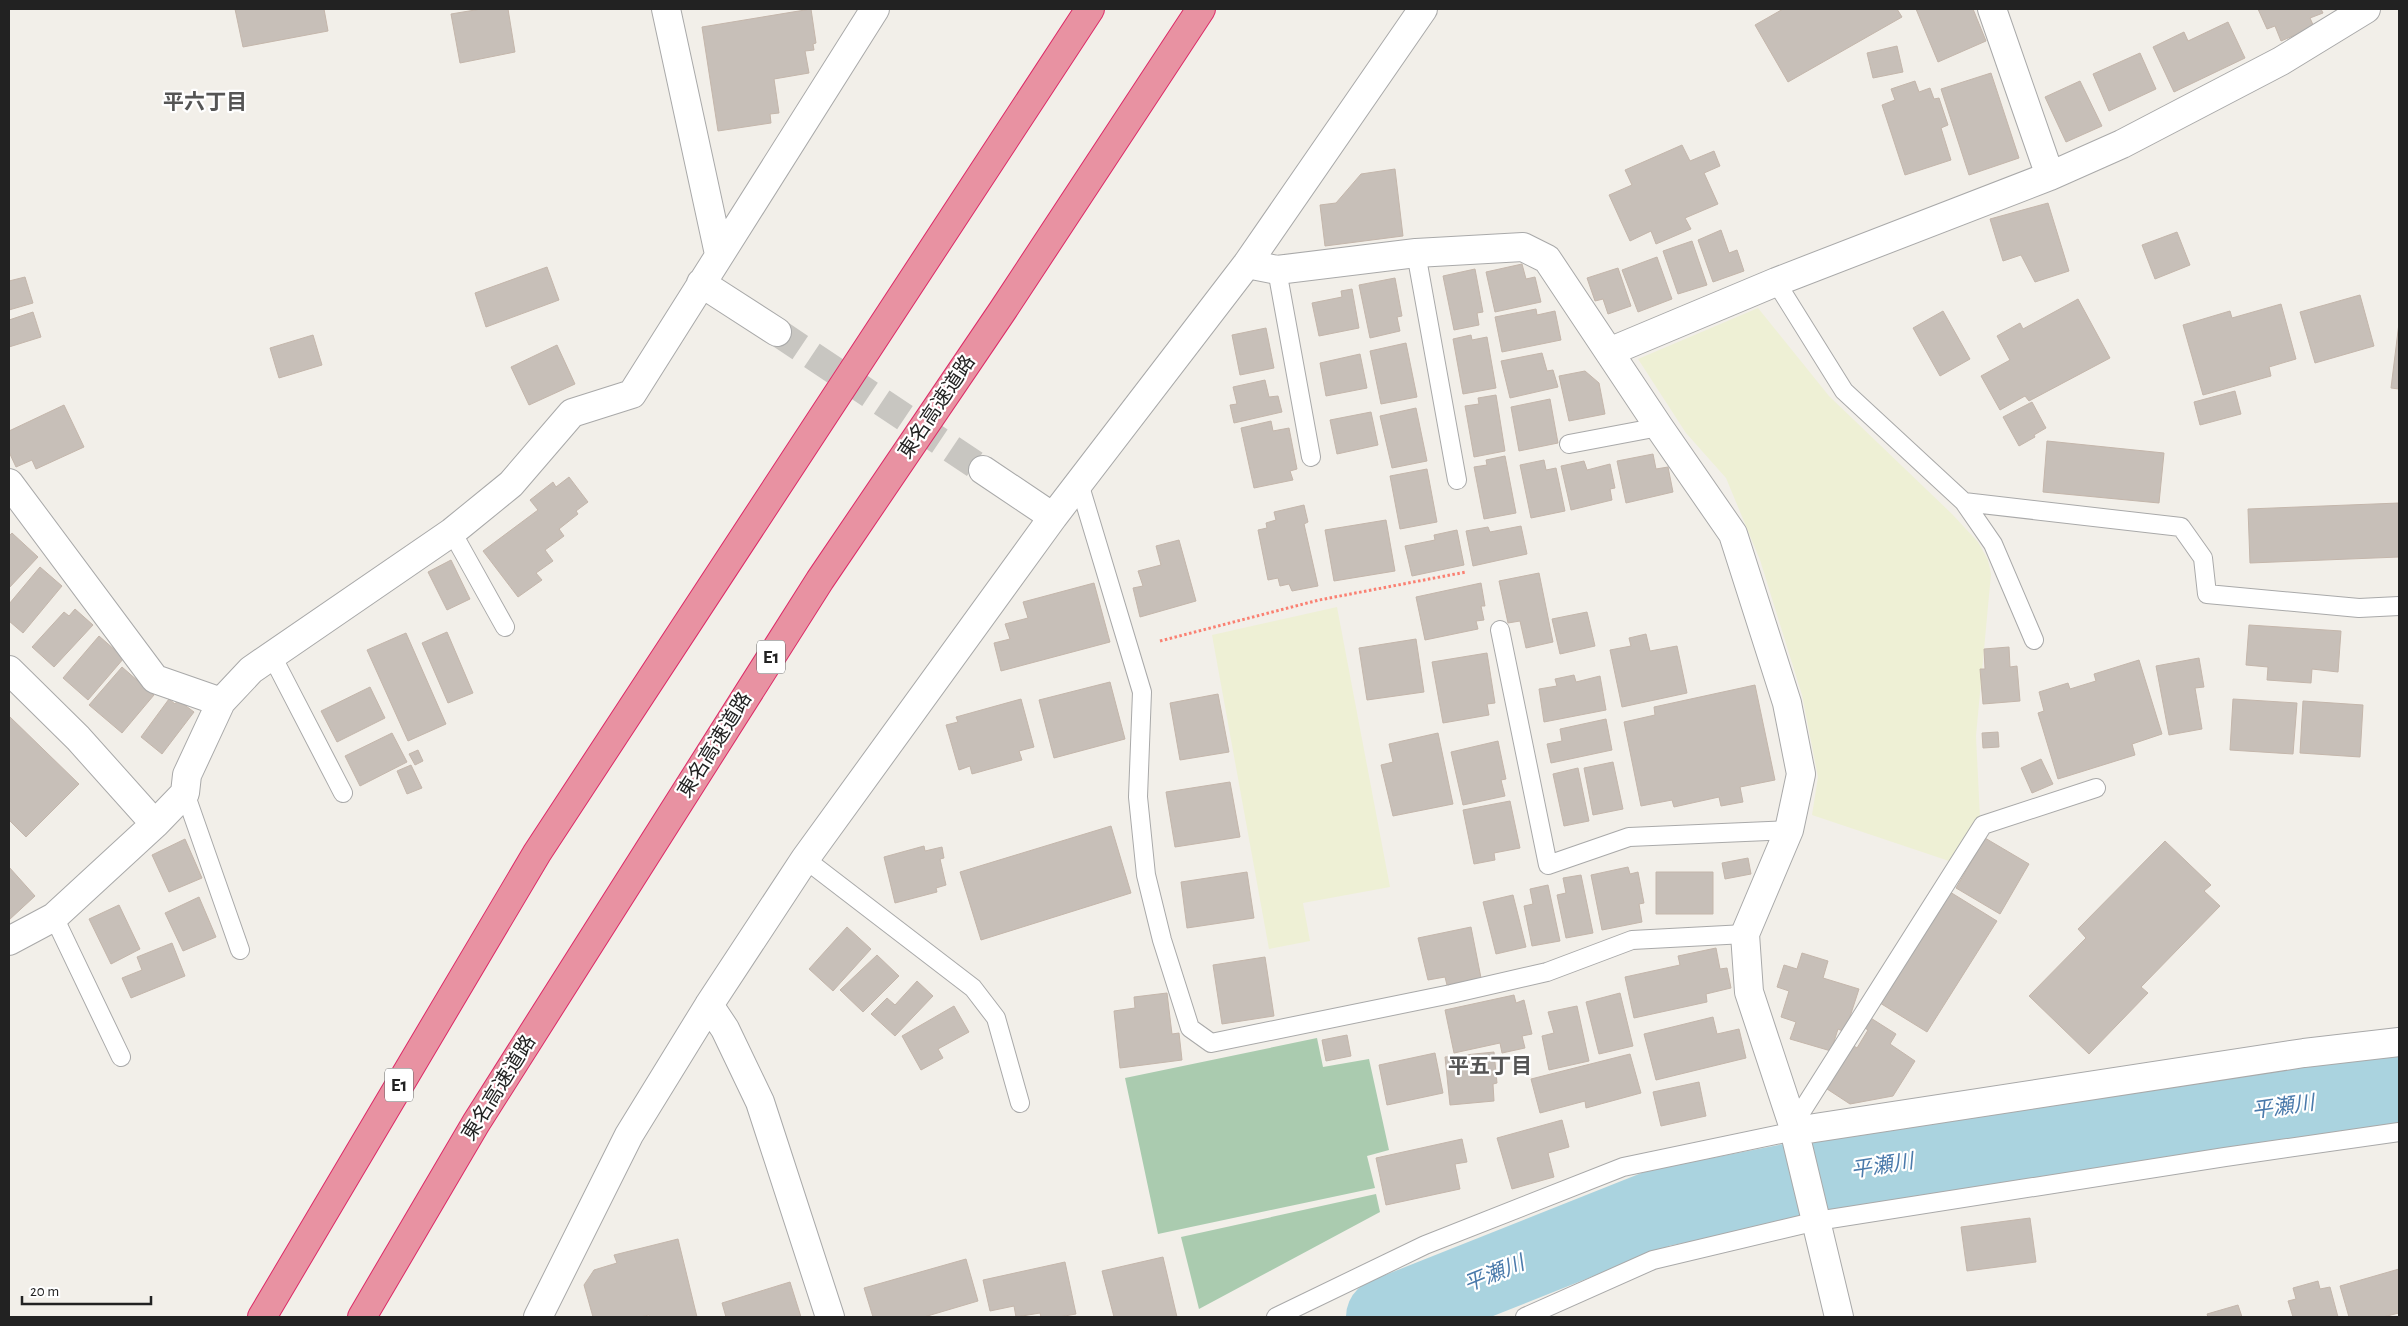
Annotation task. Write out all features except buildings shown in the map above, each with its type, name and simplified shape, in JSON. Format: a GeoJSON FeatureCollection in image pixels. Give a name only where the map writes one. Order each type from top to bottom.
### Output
{"type":"FeatureCollection","features":[{"type":"Feature","properties":{"kind":"highway","name":"E1"},"geometry":{"type":"LineString","coordinates":[[262,1317],[537,853],[1090,9]]}},
{"type":"Feature","properties":{"kind":"highway","name":"東名高速道路"},"geometry":{"type":"LineString","coordinates":[[362,1317],[476,1123],[820,580],[997,318],[1201,9]]}},
{"type":"Feature","properties":{"kind":"street"},"geometry":{"type":"LineString","coordinates":[[666,9],[719,254]]}},
{"type":"Feature","properties":{"kind":"street"},"geometry":{"type":"LineString","coordinates":[[9,941],[54,917],[155,824],[185,793],[187,775],[221,702],[251,670],[271,654],[452,532],[512,484],[572,413],[632,394],[875,9]]}},
{"type":"Feature","properties":{"kind":"street"},"geometry":{"type":"LineString","coordinates":[[538,1317],[629,1136],[709,1005],[805,858],[1079,482],[1247,264],[1423,9]]}},
{"type":"Feature","properties":{"kind":"street"},"geometry":{"type":"LineString","coordinates":[[1992,9],[2050,176]]}},
{"type":"Feature","properties":{"kind":"street"},"geometry":{"type":"LineString","coordinates":[[1609,352],[1776,282],[2050,176],[2122,144],[2281,61],[2360,10]]}},
{"type":"Feature","properties":{"kind":"street"},"geometry":{"type":"LineString","coordinates":[[1247,264],[1276,270],[1416,253],[1523,247],[1547,259],[1733,534],[1787,702],[1801,774],[1789,830],[1746,934],[1749,992],[1794,1128],[1840,1317]]}},
{"type":"Feature","properties":{"kind":"street"},"geometry":{"type":"LineString","coordinates":[[701,283],[777,332]]}},
{"type":"Feature","properties":{"kind":"street"},"geometry":{"type":"LineString","coordinates":[[983,470],[1053,517]]}},
{"type":"Feature","properties":{"kind":"street"},"geometry":{"type":"LineString","coordinates":[[9,483],[155,679],[221,702]]}},
{"type":"Feature","properties":{"kind":"street"},"geometry":{"type":"LineString","coordinates":[[9,670],[78,738],[155,824]]}},
{"type":"Feature","properties":{"kind":"street"},"geometry":{"type":"LineString","coordinates":[[709,1005],[725,1029],[760,1102],[830,1317]]}},
{"type":"Feature","properties":{"kind":"street"},"geometry":{"type":"LineString","coordinates":[[1794,1128],[2304,1053],[2399,1042]]}},
{"type":"Feature","properties":{"kind":"lane"},"geometry":{"type":"LineString","coordinates":[[1416,253],[1457,480]]}},
{"type":"Feature","properties":{"kind":"lane"},"geometry":{"type":"LineString","coordinates":[[1276,270],[1311,457]]}},
{"type":"Feature","properties":{"kind":"lane"},"geometry":{"type":"LineString","coordinates":[[1776,282],[1844,391],[1964,502],[1994,544],[2034,640]]}},
{"type":"Feature","properties":{"kind":"lane"},"geometry":{"type":"LineString","coordinates":[[1569,444],[1659,427]]}},
{"type":"Feature","properties":{"kind":"lane"},"geometry":{"type":"LineString","coordinates":[[1079,482],[1142,692],[1138,797],[1146,875],[1162,940],[1190,1028],[1211,1043],[1452,994],[1547,972],[1632,940],[1746,934]]}},
{"type":"Feature","properties":{"kind":"lane"},"geometry":{"type":"LineString","coordinates":[[1964,502],[2181,527],[2203,558],[2207,594],[2359,608],[2399,606]]}},
{"type":"Feature","properties":{"kind":"lane"},"geometry":{"type":"LineString","coordinates":[[452,532],[505,626]]}},
{"type":"Feature","properties":{"kind":"lane"},"geometry":{"type":"LineString","coordinates":[[1500,630],[1548,865],[1629,837],[1789,830]]}},
{"type":"Feature","properties":{"kind":"lane"},"geometry":{"type":"LineString","coordinates":[[271,654],[343,793]]}},
{"type":"Feature","properties":{"kind":"lane"},"geometry":{"type":"LineString","coordinates":[[1276,1317],[1425,1245],[1623,1167],[1794,1128],[1982,825],[2096,788]]}},
{"type":"Feature","properties":{"kind":"lane"},"geometry":{"type":"LineString","coordinates":[[185,793],[240,950]]}},
{"type":"Feature","properties":{"kind":"lane"},"geometry":{"type":"LineString","coordinates":[[805,858],[973,988],[996,1018],[1020,1103]]}},
{"type":"Feature","properties":{"kind":"lane"},"geometry":{"type":"LineString","coordinates":[[54,917],[121,1057]]}},
{"type":"Feature","properties":{"kind":"lane"},"geometry":{"type":"LineString","coordinates":[[1525,1317],[1653,1260],[1817,1221],[2225,1156],[2399,1132]]}},
{"type":"Feature","properties":{"kind":"path"},"geometry":{"type":"LineString","coordinates":[[1130,649],[1319,600],[1466,572]]}},
{"type":"Feature","properties":{"kind":"green space"},"geometry":{"type":"Polygon","coordinates":[[[1758,308],[1829,396],[1952,514],[1978,542],[1988,560],[1991,574],[1976,736],[1980,818],[1952,862],[1812,815],[1818,777],[1802,695],[1760,560],[1726,478],[1686,433],[1638,359],[1758,308]]]}},
{"type":"Feature","properties":{"kind":"green space"},"geometry":{"type":"Polygon","coordinates":[[[1337,607],[1390,887],[1303,903],[1310,941],[1269,949],[1212,635],[1337,607]]]}},
{"type":"Feature","properties":{"kind":"green space"},"geometry":{"type":"Polygon","coordinates":[[[1317,1038],[1323,1067],[1369,1059],[1389,1150],[1367,1156],[1375,1188],[1158,1234],[1125,1078],[1317,1038]]]}},
{"type":"Feature","properties":{"kind":"green space"},"geometry":{"type":"Polygon","coordinates":[[[1376,1194],[1380,1212],[1199,1309],[1181,1237],[1376,1194]]]}},
{"type":"Feature","properties":{"kind":"waterway","name":"平瀬川"},"geometry":{"type":"LineString","coordinates":[[1385,1317],[1659,1208],[1854,1170],[2399,1090]]}},
{"type":"Feature","properties":{"kind":"tunnel"},"geometry":{"type":"LineString","coordinates":[[777,332],[983,470]]}},
{"type":"Feature","properties":{"kind":"district","name":"平六丁目"},"geometry":{"type":"Point","coordinates":[205,102]}},
{"type":"Feature","properties":{"kind":"district","name":"平五丁目"},"geometry":{"type":"Point","coordinates":[1490,1066]}}]}
